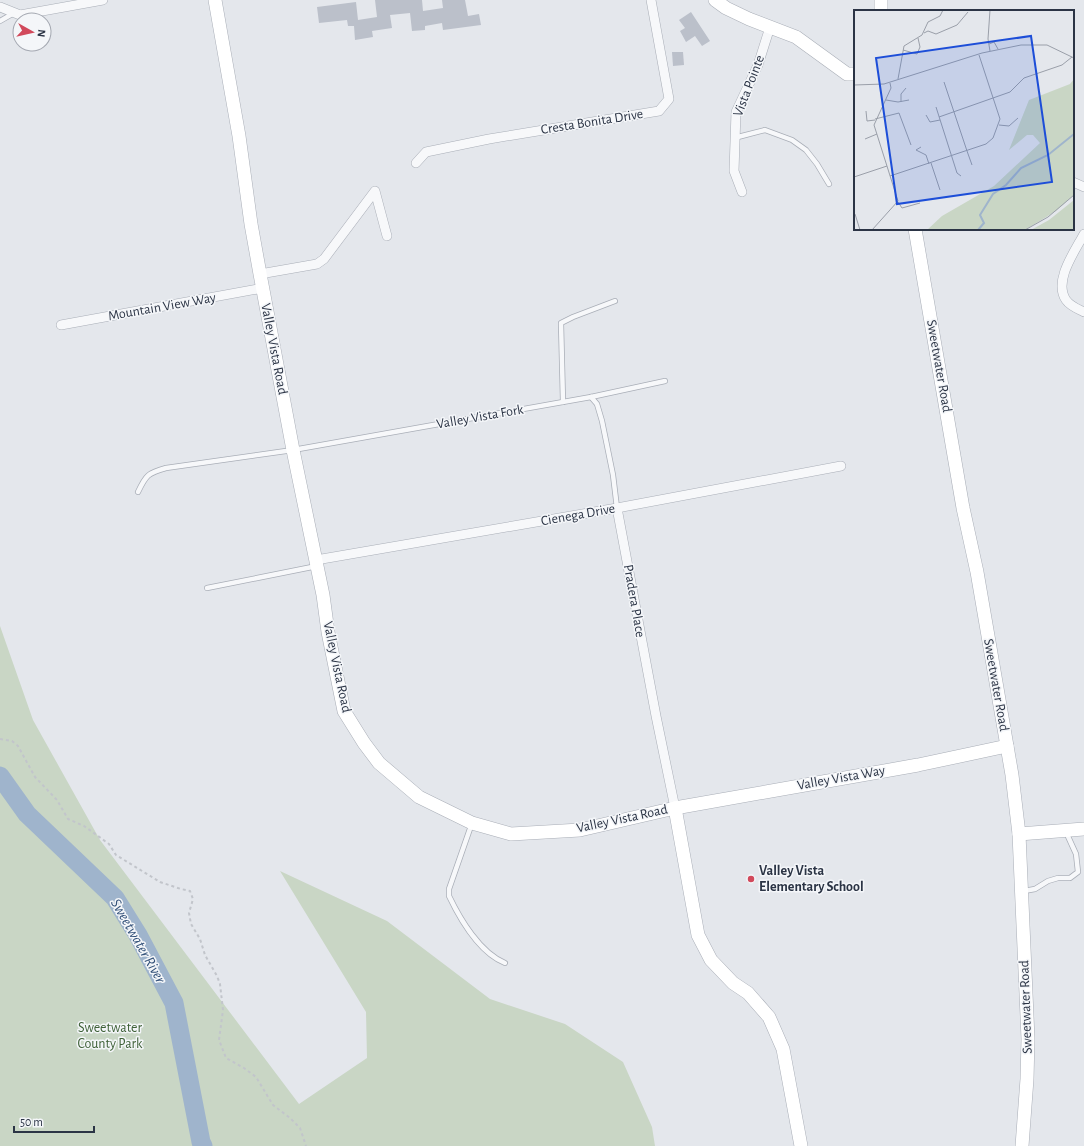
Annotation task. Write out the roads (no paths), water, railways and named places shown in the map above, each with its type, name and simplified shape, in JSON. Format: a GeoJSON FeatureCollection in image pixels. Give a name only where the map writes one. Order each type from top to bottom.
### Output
{"type":"FeatureCollection","features":[{"type":"Feature","properties":{"kind":"street"},"geometry":{"type":"LineString","coordinates":[[29,12],[103,0]]}},
{"type":"Feature","properties":{"kind":"street","name":"Valley Vista Road"},"geometry":{"type":"LineString","coordinates":[[215,0],[239,136],[251,224],[260,274],[323,595],[328,632],[344,711],[364,743],[379,763],[420,797],[472,824],[511,834],[580,830],[674,808],[698,935],[711,960],[733,983],[748,993],[769,1017],[783,1049],[801,1146]]}},
{"type":"Feature","properties":{"kind":"street","name":"Cresta Bonita Drive"},"geometry":{"type":"LineString","coordinates":[[416,163],[426,152],[489,139],[659,111],[669,99],[652,0]]}},
{"type":"Feature","properties":{"kind":"street"},"geometry":{"type":"LineString","coordinates":[[715,0],[732,11],[796,37],[847,74],[854,74]]}},
{"type":"Feature","properties":{"kind":"street"},"geometry":{"type":"LineString","coordinates":[[880,0],[881,10]]}},
{"type":"Feature","properties":{"kind":"street"},"geometry":{"type":"LineString","coordinates":[[0,7],[12,12]]}},
{"type":"Feature","properties":{"kind":"street","name":"Vista Pointe"},"geometry":{"type":"LineString","coordinates":[[742,192],[734,171],[736,112],[758,65],[770,27]]}},
{"type":"Feature","properties":{"kind":"street"},"geometry":{"type":"LineString","coordinates":[[1074,182],[1084,187]]}},
{"type":"Feature","properties":{"kind":"street"},"geometry":{"type":"LineString","coordinates":[[260,274],[317,264],[324,259],[375,191],[387,236]]}},
{"type":"Feature","properties":{"kind":"street","name":"Sweetwater Road"},"geometry":{"type":"LineString","coordinates":[[915,230],[963,508],[977,572],[1008,746],[1018,834],[1028,1039],[1027,1079],[1022,1146]]}},
{"type":"Feature","properties":{"kind":"street"},"geometry":{"type":"LineString","coordinates":[[1084,234],[1065,269],[1062,285],[1062,290],[1066,300],[1071,305],[1084,312]]}},
{"type":"Feature","properties":{"kind":"street","name":"Mountain View Way"},"geometry":{"type":"LineString","coordinates":[[61,325],[263,288]]}},
{"type":"Feature","properties":{"kind":"street","name":"Cienega Drive"},"geometry":{"type":"LineString","coordinates":[[316,563],[841,466]]}},
{"type":"Feature","properties":{"kind":"street","name":"Pradera Place"},"geometry":{"type":"LineString","coordinates":[[617,508],[674,808]]}},
{"type":"Feature","properties":{"kind":"street","name":"Valley Vista Way"},"geometry":{"type":"LineString","coordinates":[[674,808],[918,765],[1008,746]]}},
{"type":"Feature","properties":{"kind":"street"},"geometry":{"type":"LineString","coordinates":[[1018,834],[1084,829]]}},
{"type":"Feature","properties":{"kind":"lane"},"geometry":{"type":"LineString","coordinates":[[0,21],[12,16]]}},
{"type":"Feature","properties":{"kind":"lane"},"geometry":{"type":"LineString","coordinates":[[734,138],[765,130],[792,140],[806,150],[830,184]]}},
{"type":"Feature","properties":{"kind":"lane"},"geometry":{"type":"LineString","coordinates":[[563,402],[561,323],[614,301]]}},
{"type":"Feature","properties":{"kind":"lane","name":"Valley Vista Fork"},"geometry":{"type":"LineString","coordinates":[[138,492],[145,478],[152,473],[166,468],[294,450],[591,397],[665,381]]}},
{"type":"Feature","properties":{"kind":"lane","name":"Pradera Place"},"geometry":{"type":"LineString","coordinates":[[591,397],[597,404],[602,421],[613,475],[617,508]]}},
{"type":"Feature","properties":{"kind":"lane"},"geometry":{"type":"LineString","coordinates":[[207,588],[316,563]]}},
{"type":"Feature","properties":{"kind":"lane"},"geometry":{"type":"LineString","coordinates":[[472,824],[449,889],[449,896],[480,946],[498,960],[505,963]]}},
{"type":"Feature","properties":{"kind":"lane"},"geometry":{"type":"LineString","coordinates":[[1021,892],[1035,889],[1058,878],[1070,878],[1078,872],[1076,854],[1066,831]]}},
{"type":"Feature","properties":{"kind":"waterway","name":"Sweetwater River"},"geometry":{"type":"LineString","coordinates":[[0,776],[27,814],[115,898],[138,935],[174,1003],[203,1146]]}},
{"type":"Feature","properties":{"kind":"place","name":"Valley Vista Elementary School"},"geometry":{"type":"Point","coordinates":[751,879]}},
{"type":"Feature","properties":{"kind":"park label","name":"Sweetwater County Park"},"geometry":{"type":"Point","coordinates":[110,1036]}}]}
